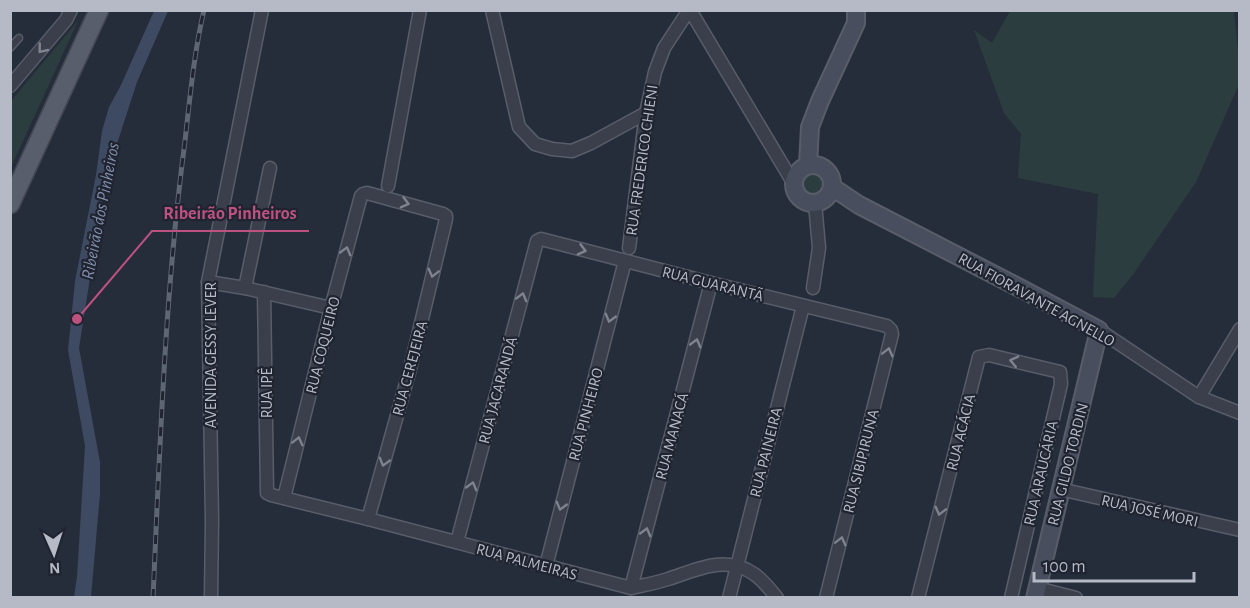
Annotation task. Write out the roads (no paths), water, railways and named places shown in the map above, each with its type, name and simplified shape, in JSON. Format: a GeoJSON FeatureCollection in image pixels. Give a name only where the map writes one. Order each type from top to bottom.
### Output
{"type":"FeatureCollection","features":[{"type":"Feature","properties":{"kind":"main road"},"geometry":{"type":"LineString","coordinates":[[10,182],[90,10]]}},
{"type":"Feature","properties":{"kind":"main road"},"geometry":{"type":"LineString","coordinates":[[10,204],[99,10]]}},
{"type":"Feature","properties":{"kind":"main road"},"geometry":{"type":"LineString","coordinates":[[808,165],[810,127],[856,24],[856,10]]}},
{"type":"Feature","properties":{"kind":"main road"},"geometry":{"type":"LineString","coordinates":[[808,165],[826,169],[832,180],[832,187],[826,198],[815,203],[798,196],[794,184],[798,172],[808,165]]}},
{"type":"Feature","properties":{"kind":"main road","name":"RUA FIORAVANTE AGNELLO"},"geometry":{"type":"LineString","coordinates":[[832,187],[859,205],[1100,330]]}},
{"type":"Feature","properties":{"kind":"main road","name":"RUA GILDO TORDIN"},"geometry":{"type":"LineString","coordinates":[[1036,593],[1100,330]]}},
{"type":"Feature","properties":{"kind":"street"},"geometry":{"type":"LineString","coordinates":[[13,78],[66,20],[71,10]]}},
{"type":"Feature","properties":{"kind":"street","name":"AVENIDA GESSY LEVER"},"geometry":{"type":"LineString","coordinates":[[211,597],[208,282],[262,10]]}},
{"type":"Feature","properties":{"kind":"street"},"geometry":{"type":"LineString","coordinates":[[388,186],[420,10]]}},
{"type":"Feature","properties":{"kind":"street"},"geometry":{"type":"LineString","coordinates":[[492,10],[519,126],[535,144],[572,151],[646,113]]}},
{"type":"Feature","properties":{"kind":"street"},"geometry":{"type":"LineString","coordinates":[[690,10],[794,184]]}},
{"type":"Feature","properties":{"kind":"street","name":"RUA FREDERICO CHIENI"},"geometry":{"type":"LineString","coordinates":[[629,248],[646,113],[655,72],[664,48],[690,10]]}},
{"type":"Feature","properties":{"kind":"street"},"geometry":{"type":"LineString","coordinates":[[245,288],[270,168]]}},
{"type":"Feature","properties":{"kind":"street","name":"RUA COQUEIRO"},"geometry":{"type":"LineString","coordinates":[[284,498],[361,196],[367,193],[446,216]]}},
{"type":"Feature","properties":{"kind":"street"},"geometry":{"type":"LineString","coordinates":[[813,288],[819,248],[815,203]]}},
{"type":"Feature","properties":{"kind":"street","name":"RUA CEREJEIRA"},"geometry":{"type":"LineString","coordinates":[[368,519],[410,369],[446,216]]}},
{"type":"Feature","properties":{"kind":"street","name":"RUA GUARANTÃ"},"geometry":{"type":"LineString","coordinates":[[539,239],[887,326]]}},
{"type":"Feature","properties":{"kind":"street","name":"RUA JACARANDÁ"},"geometry":{"type":"LineString","coordinates":[[457,542],[539,239]]}},
{"type":"Feature","properties":{"kind":"street","name":"RUA PINHEIRO"},"geometry":{"type":"LineString","coordinates":[[546,566],[625,261]]}},
{"type":"Feature","properties":{"kind":"street"},"geometry":{"type":"LineString","coordinates":[[208,282],[331,308]]}},
{"type":"Feature","properties":{"kind":"street","name":"RUA MANACÁ"},"geometry":{"type":"LineString","coordinates":[[631,588],[711,283]]}},
{"type":"Feature","properties":{"kind":"street","name":"RUA IPÊ"},"geometry":{"type":"LineString","coordinates":[[264,292],[267,493]]}},
{"type":"Feature","properties":{"kind":"street","name":"RUA PAINEIRA"},"geometry":{"type":"LineString","coordinates":[[729,597],[802,306]]}},
{"type":"Feature","properties":{"kind":"street","name":"RUA SIBIPIRUNA"},"geometry":{"type":"LineString","coordinates":[[826,597],[892,334],[887,326]]}},
{"type":"Feature","properties":{"kind":"street"},"geometry":{"type":"LineString","coordinates":[[1199,398],[1239,328]]}},
{"type":"Feature","properties":{"kind":"street","name":"RUA FIORAVANTE AGNELLO"},"geometry":{"type":"LineString","coordinates":[[1100,330],[1199,398],[1239,413]]}},
{"type":"Feature","properties":{"kind":"street","name":"RUA ACÁCIA"},"geometry":{"type":"LineString","coordinates":[[918,597],[979,357],[989,355],[1060,372],[1061,384]]}},
{"type":"Feature","properties":{"kind":"street","name":"RUA ARAUCÁRIA"},"geometry":{"type":"LineString","coordinates":[[1011,597],[1061,384]]}},
{"type":"Feature","properties":{"kind":"street","name":"RUA JOSÉ MORI"},"geometry":{"type":"LineString","coordinates":[[1060,489],[1239,530]]}},
{"type":"Feature","properties":{"kind":"street","name":"RUA PALMEIRAS"},"geometry":{"type":"LineString","coordinates":[[267,493],[631,588],[666,580],[711,565],[727,564],[752,572],[777,597]]}},
{"type":"Feature","properties":{"kind":"street"},"geometry":{"type":"LineString","coordinates":[[1036,593],[1076,597]]}},
{"type":"Feature","properties":{"kind":"lane"},"geometry":{"type":"LineString","coordinates":[[10,48],[19,38]]}},
{"type":"Feature","properties":{"kind":"water","name":"Ribeirão dos Pinheiros"},"geometry":{"type":"Polygon","coordinates":[[[154,11],[168,11],[137,82],[104,189],[79,348],[100,462],[100,494],[91,597],[74,597],[85,446],[68,350],[75,281],[96,175],[102,131],[109,107],[154,11]]]}},
{"type":"Feature","properties":{"kind":"railway"},"geometry":{"type":"LineString","coordinates":[[153,598],[164,369],[173,255],[193,75],[204,10]]}},
{"type":"Feature","properties":{"kind":"place","name":"Ribeirão Pinheiros"},"geometry":{"type":"Point","coordinates":[77,319]}}]}
